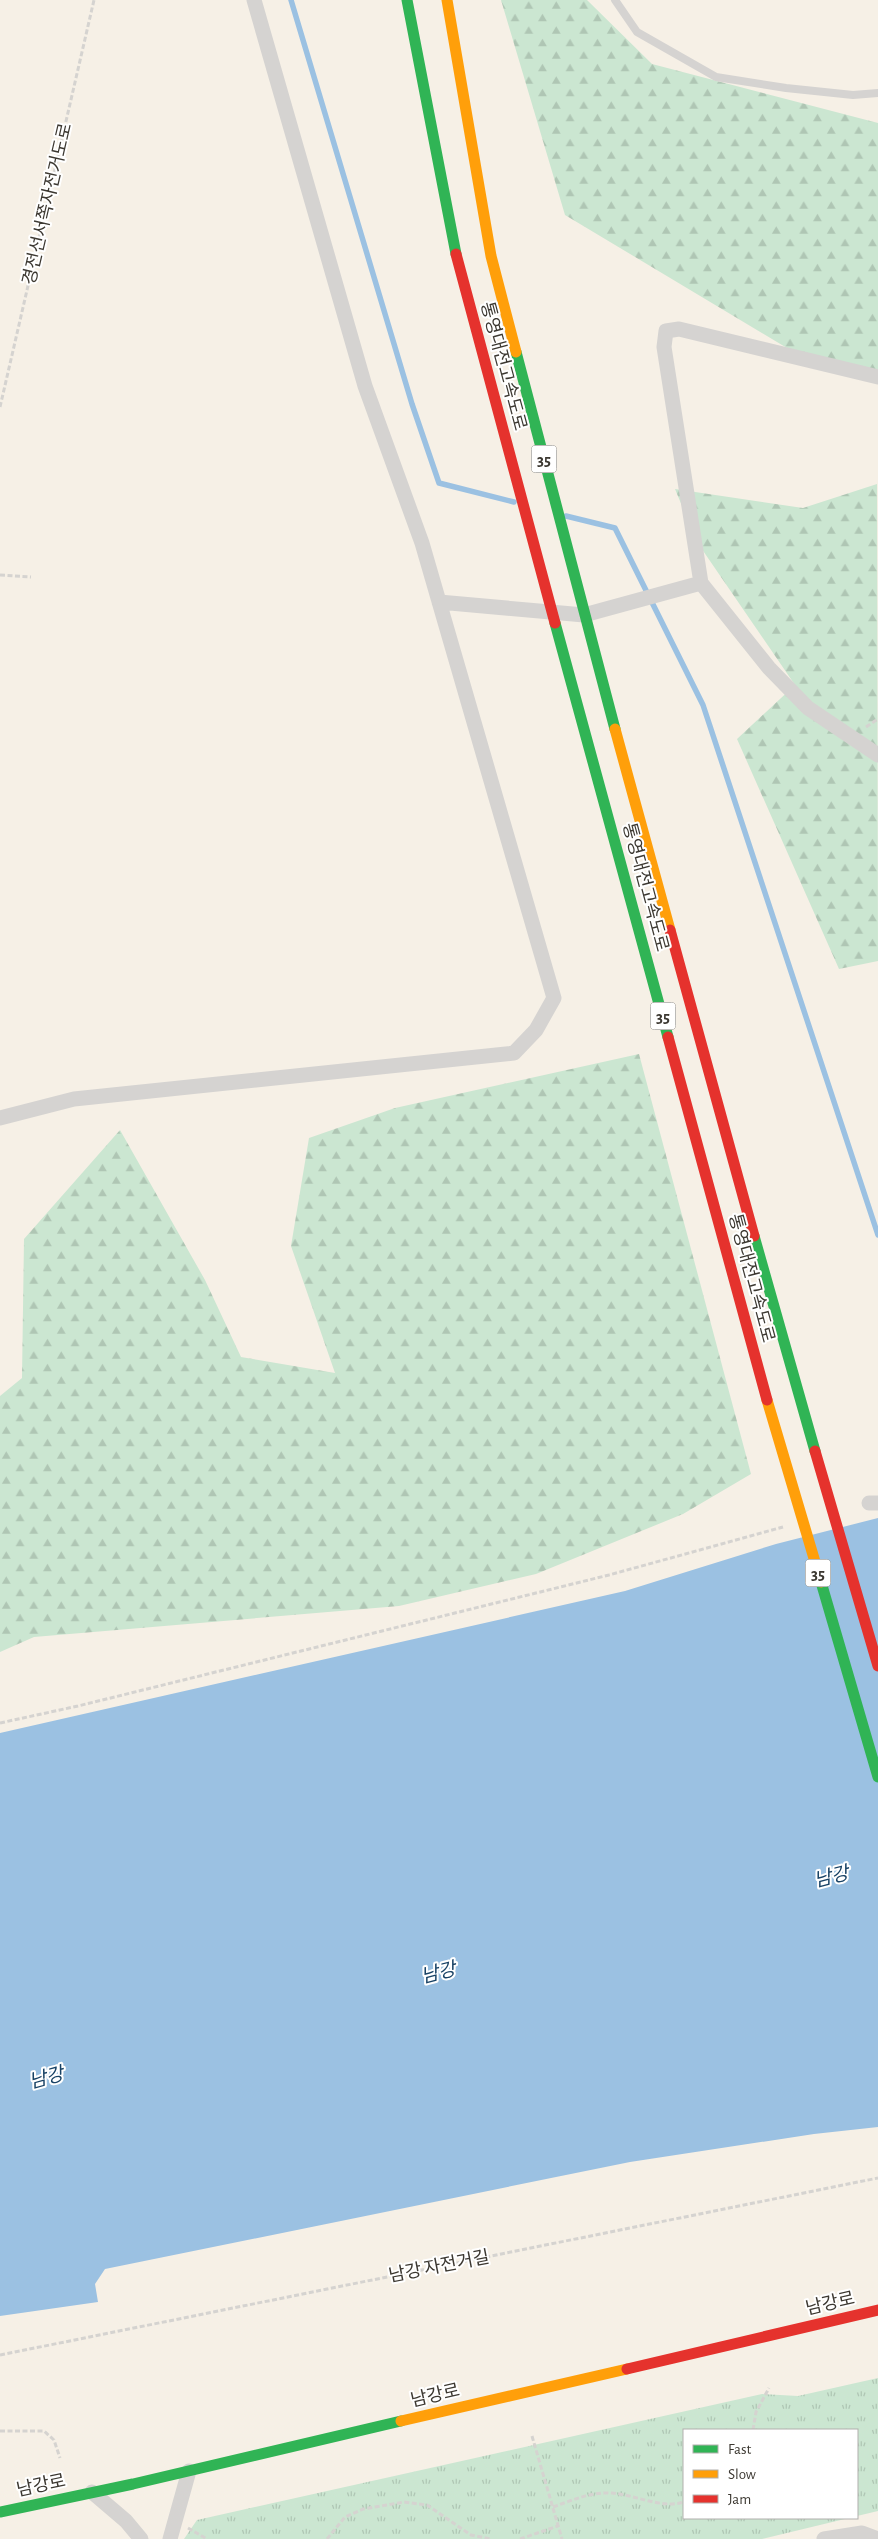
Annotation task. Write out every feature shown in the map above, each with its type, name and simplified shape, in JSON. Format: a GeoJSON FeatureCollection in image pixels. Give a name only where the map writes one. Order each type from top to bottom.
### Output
{"type":"FeatureCollection","features":[{"type":"Feature","properties":{"kind":"main road","name":"통영대전고속도로"},"geometry":{"type":"LineString","coordinates":[[407,0],[457,262],[568,664],[758,1368],[878,1777]]}},
{"type":"Feature","properties":{"kind":"main road","name":"통영대전고속도로"},"geometry":{"type":"LineString","coordinates":[[446,0],[491,256],[596,662],[790,1365],[878,1666]]}},
{"type":"Feature","properties":{"kind":"main road","name":"남강로"},"geometry":{"type":"LineString","coordinates":[[0,2512],[878,2310]]}},
{"type":"Feature","properties":{"kind":"street"},"geometry":{"type":"LineString","coordinates":[[0,1118],[74,1099],[514,1054],[536,1030],[554,998],[422,543],[366,386],[254,0]]}},
{"type":"Feature","properties":{"kind":"street"},"geometry":{"type":"LineString","coordinates":[[878,378],[679,329],[666,331],[664,347],[701,583],[769,668],[808,708],[878,755]]}},
{"type":"Feature","properties":{"kind":"street"},"geometry":{"type":"LineString","coordinates":[[439,602],[584,615],[701,583]]}},
{"type":"Feature","properties":{"kind":"street"},"geometry":{"type":"LineString","coordinates":[[170,2539],[189,2470]]}},
{"type":"Feature","properties":{"kind":"street"},"geometry":{"type":"LineString","coordinates":[[92,2492],[126,2521],[141,2539]]}},
{"type":"Feature","properties":{"kind":"street"},"geometry":{"type":"LineString","coordinates":[[824,2539],[862,2533],[878,2539]]}},
{"type":"Feature","properties":{"kind":"lane"},"geometry":{"type":"LineString","coordinates":[[615,0],[637,32],[716,76],[796,89],[853,95],[878,93]]}},
{"type":"Feature","properties":{"kind":"path","name":"경전선서쪽자전거도로"},"geometry":{"type":"LineString","coordinates":[[0,407],[94,0]]}},
{"type":"Feature","properties":{"kind":"path"},"geometry":{"type":"LineString","coordinates":[[0,575],[31,577]]}},
{"type":"Feature","properties":{"kind":"path"},"geometry":{"type":"LineString","coordinates":[[0,1723],[78,1706],[609,1575],[792,1524]]}},
{"type":"Feature","properties":{"kind":"path","name":"남강 자전거길"},"geometry":{"type":"LineString","coordinates":[[0,2355],[878,2178]]}},
{"type":"Feature","properties":{"kind":"path"},"geometry":{"type":"LineString","coordinates":[[753,2429],[756,2412],[769,2388]]}},
{"type":"Feature","properties":{"kind":"path"},"geometry":{"type":"LineString","coordinates":[[0,2431],[44,2432],[54,2440],[60,2458]]}},
{"type":"Feature","properties":{"kind":"path"},"geometry":{"type":"LineString","coordinates":[[532,2436],[562,2539]]}},
{"type":"Feature","properties":{"kind":"path"},"geometry":{"type":"LineString","coordinates":[[553,2507],[589,2494],[613,2493],[657,2503],[683,2502]]}},
{"type":"Feature","properties":{"kind":"path"},"geometry":{"type":"LineString","coordinates":[[327,2539],[345,2517],[363,2509],[404,2502],[427,2505],[471,2535],[491,2539]]}},
{"type":"Feature","properties":{"kind":"path"},"geometry":{"type":"LineString","coordinates":[[520,2539],[558,2526]]}},
{"type":"Feature","properties":{"kind":"path"},"geometry":{"type":"LineString","coordinates":[[185,2527],[207,2539]]}},
{"type":"Feature","properties":{"kind":"green space"},"geometry":{"type":"Polygon","coordinates":[[[501,0],[587,0],[652,64],[878,123],[878,379],[787,348],[565,215],[501,0]]]}},
{"type":"Feature","properties":{"kind":"green space"},"geometry":{"type":"Polygon","coordinates":[[[877,484],[878,961],[839,969],[737,739],[795,685],[697,542],[675,489],[803,508],[877,484]]]}},
{"type":"Feature","properties":{"kind":"green space"},"geometry":{"type":"Polygon","coordinates":[[[639,1054],[751,1474],[683,1514],[536,1574],[399,1606],[34,1637],[0,1652],[0,1396],[22,1378],[24,1239],[120,1130],[205,1280],[241,1357],[335,1373],[291,1246],[309,1138],[395,1108],[639,1054]]]}},
{"type":"Feature","properties":{"kind":"green space"},"geometry":{"type":"Polygon","coordinates":[[[878,2378],[878,2511],[858,2516],[858,2429],[683,2429],[683,2519],[845,2519],[762,2539],[184,2539],[197,2520],[762,2394],[798,2396],[878,2378]]]}},
{"type":"Feature","properties":{"kind":"water","name":"남강"},"geometry":{"type":"Polygon","coordinates":[[[878,1518],[878,2127],[814,2134],[630,2162],[105,2269],[95,2284],[98,2302],[0,2316],[0,1733],[625,1591],[776,1544],[878,1518]]]}},
{"type":"Feature","properties":{"kind":"waterway"},"geometry":{"type":"LineString","coordinates":[[291,0],[412,404],[439,483],[514,502]]}},
{"type":"Feature","properties":{"kind":"waterway"},"geometry":{"type":"LineString","coordinates":[[566,516],[615,528],[703,705],[878,1235]]}},
{"type":"Feature","properties":{"kind":"traffic: fast"},"geometry":{"type":"LineString","coordinates":[[407,0],[456,254]]}},
{"type":"Feature","properties":{"kind":"traffic: fast"},"geometry":{"type":"LineString","coordinates":[[516,352],[615,729]]}},
{"type":"Feature","properties":{"kind":"traffic: fast"},"geometry":{"type":"LineString","coordinates":[[555,623],[668,1037]]}},
{"type":"Feature","properties":{"kind":"traffic: fast"},"geometry":{"type":"LineString","coordinates":[[754,1236],[815,1451]]}},
{"type":"Feature","properties":{"kind":"traffic: fast"},"geometry":{"type":"LineString","coordinates":[[821,1582],[878,1777]]}},
{"type":"Feature","properties":{"kind":"traffic: fast"},"geometry":{"type":"LineString","coordinates":[[0,2512],[133,2484],[401,2421]]}},
{"type":"Feature","properties":{"kind":"traffic: slow"},"geometry":{"type":"LineString","coordinates":[[447,0],[491,256],[516,352]]}},
{"type":"Feature","properties":{"kind":"traffic: slow"},"geometry":{"type":"LineString","coordinates":[[615,729],[670,930]]}},
{"type":"Feature","properties":{"kind":"traffic: slow"},"geometry":{"type":"LineString","coordinates":[[767,1400],[821,1582]]}},
{"type":"Feature","properties":{"kind":"traffic: slow"},"geometry":{"type":"LineString","coordinates":[[401,2421],[627,2369]]}},
{"type":"Feature","properties":{"kind":"traffic: jam"},"geometry":{"type":"LineString","coordinates":[[456,254],[555,623]]}},
{"type":"Feature","properties":{"kind":"traffic: jam"},"geometry":{"type":"LineString","coordinates":[[670,930],[754,1236]]}},
{"type":"Feature","properties":{"kind":"traffic: jam"},"geometry":{"type":"LineString","coordinates":[[668,1037],[767,1400]]}},
{"type":"Feature","properties":{"kind":"traffic: jam"},"geometry":{"type":"LineString","coordinates":[[815,1451],[878,1666]]}},
{"type":"Feature","properties":{"kind":"traffic: jam"},"geometry":{"type":"LineString","coordinates":[[627,2369],[878,2310]]}}]}
